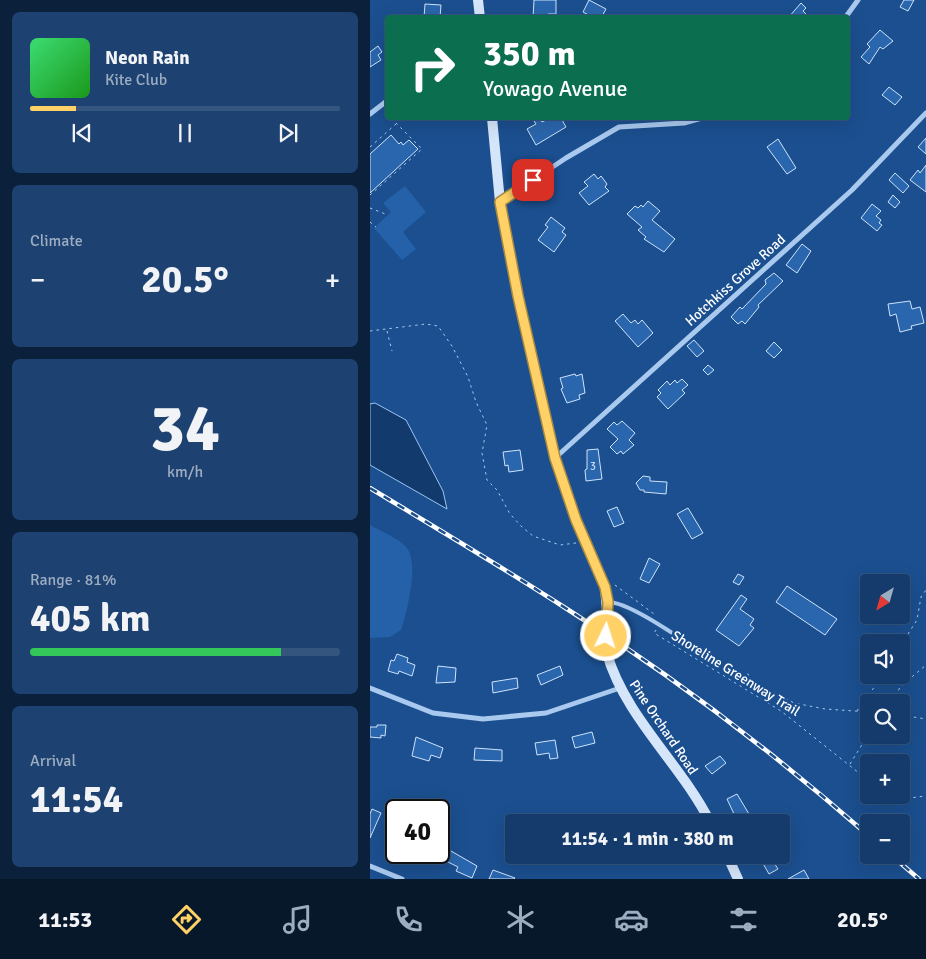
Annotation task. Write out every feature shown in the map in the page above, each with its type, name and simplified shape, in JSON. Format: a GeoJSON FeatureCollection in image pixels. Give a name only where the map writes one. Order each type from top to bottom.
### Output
{"type":"FeatureCollection","features":[{"type":"Feature","properties":{"kind":"street"},"geometry":{"type":"LineString","coordinates":[[478,0],[480,15]]}},
{"type":"Feature","properties":{"kind":"street"},"geometry":{"type":"LineString","coordinates":[[847,15],[858,0]]}},
{"type":"Feature","properties":{"kind":"street"},"geometry":{"type":"LineString","coordinates":[[370,114],[385,102]]}},
{"type":"Feature","properties":{"kind":"street","name":"Hotchkiss Grove Road"},"geometry":{"type":"LineString","coordinates":[[555,458],[852,190],[926,113]]}},
{"type":"Feature","properties":{"kind":"street","name":"Pine Orchard Road"},"geometry":{"type":"LineString","coordinates":[[492,120],[500,202],[518,296],[555,458],[584,540],[605,587],[608,607],[606,636],[608,654],[620,688],[663,749],[705,814]]}},
{"type":"Feature","properties":{"kind":"street"},"geometry":{"type":"LineString","coordinates":[[500,202],[566,158],[619,127],[684,123],[695,120]]}},
{"type":"Feature","properties":{"kind":"street"},"geometry":{"type":"LineString","coordinates":[[370,688],[433,712],[483,719],[546,713],[620,688]]}},
{"type":"Feature","properties":{"kind":"street"},"geometry":{"type":"LineString","coordinates":[[731,864],[738,879]]}},
{"type":"Feature","properties":{"kind":"street"},"geometry":{"type":"LineString","coordinates":[[370,866],[388,876],[402,879]]}},
{"type":"Feature","properties":{"kind":"lane"},"geometry":{"type":"LineString","coordinates":[[608,607],[617,602],[626,606],[716,662]]}},
{"type":"Feature","properties":{"kind":"path"},"geometry":{"type":"LineString","coordinates":[[370,147],[398,120]]}},
{"type":"Feature","properties":{"kind":"path"},"geometry":{"type":"LineString","coordinates":[[370,195],[422,149],[396,123]]}},
{"type":"Feature","properties":{"kind":"path"},"geometry":{"type":"LineString","coordinates":[[370,208],[388,215]]}},
{"type":"Feature","properties":{"kind":"path"},"geometry":{"type":"LineString","coordinates":[[370,222],[376,227]]}},
{"type":"Feature","properties":{"kind":"path"},"geometry":{"type":"LineString","coordinates":[[370,331],[426,324],[438,326],[452,346],[468,377],[476,402],[487,425],[482,453],[487,480],[496,490],[510,514],[522,528],[533,536],[560,545],[584,540]]}},
{"type":"Feature","properties":{"kind":"path"},"geometry":{"type":"LineString","coordinates":[[387,330],[392,351]]}},
{"type":"Feature","properties":{"kind":"path"},"geometry":{"type":"LineString","coordinates":[[614,584],[655,614]]}},
{"type":"Feature","properties":{"kind":"path"},"geometry":{"type":"LineString","coordinates":[[908,634],[917,620],[922,597],[926,590]]}},
{"type":"Feature","properties":{"kind":"path","name":"Shoreline Greenway Trail"},"geometry":{"type":"LineString","coordinates":[[659,626],[654,633],[781,711],[860,773]]}},
{"type":"Feature","properties":{"kind":"path"},"geometry":{"type":"LineString","coordinates":[[716,662],[794,703],[825,710],[860,712]]}},
{"type":"Feature","properties":{"kind":"path"},"geometry":{"type":"LineString","coordinates":[[897,694],[900,687],[926,665]]}},
{"type":"Feature","properties":{"kind":"path"},"geometry":{"type":"LineString","coordinates":[[742,677],[748,674],[752,682]]}},
{"type":"Feature","properties":{"kind":"path"},"geometry":{"type":"LineString","coordinates":[[856,712],[876,684]]}},
{"type":"Feature","properties":{"kind":"path"},"geometry":{"type":"LineString","coordinates":[[910,716],[926,719]]}},
{"type":"Feature","properties":{"kind":"path"},"geometry":{"type":"LineString","coordinates":[[850,765],[862,744]]}},
{"type":"Feature","properties":{"kind":"path"},"geometry":{"type":"LineString","coordinates":[[910,798],[926,796]]}},
{"type":"Feature","properties":{"kind":"shaded area"},"geometry":{"type":"Polygon","coordinates":[[[405,186],[426,212],[403,232],[416,249],[402,260],[374,228],[391,212],[383,203],[405,186]]]}},
{"type":"Feature","properties":{"kind":"shaded area"},"geometry":{"type":"Polygon","coordinates":[[[375,403],[406,420],[443,491],[447,509],[370,465],[370,404],[375,403]]]}},
{"type":"Feature","properties":{"kind":"shaded area"},"geometry":{"type":"Polygon","coordinates":[[[370,525],[403,544],[410,554],[412,564],[411,587],[404,622],[401,630],[390,637],[370,638],[370,525]]]}},
{"type":"Feature","properties":{"kind":"building"},"geometry":{"type":"Polygon","coordinates":[[[534,0],[556,0],[556,14],[533,15],[534,0]]]}},
{"type":"Feature","properties":{"kind":"building"},"geometry":{"type":"Polygon","coordinates":[[[589,0],[606,9],[603,15],[588,15],[583,12],[589,0]]]}},
{"type":"Feature","properties":{"kind":"building"},"geometry":{"type":"Polygon","coordinates":[[[904,0],[914,0],[908,11],[900,7],[904,0]]]}},
{"type":"Feature","properties":{"kind":"building"},"geometry":{"type":"Polygon","coordinates":[[[801,3],[806,8],[803,11],[807,15],[791,15],[801,3]]]}},
{"type":"Feature","properties":{"kind":"building"},"geometry":{"type":"Polygon","coordinates":[[[425,4],[441,5],[440,15],[424,15],[425,4]]]}},
{"type":"Feature","properties":{"kind":"building"},"geometry":{"type":"Polygon","coordinates":[[[880,30],[893,41],[883,49],[880,47],[869,64],[861,57],[870,47],[867,44],[880,30]]]}},
{"type":"Feature","properties":{"kind":"building"},"geometry":{"type":"Polygon","coordinates":[[[378,46],[382,52],[378,55],[381,60],[370,67],[370,52],[378,46]]]}},
{"type":"Feature","properties":{"kind":"building"},"geometry":{"type":"Polygon","coordinates":[[[889,87],[902,97],[895,105],[882,95],[889,87]]]}},
{"type":"Feature","properties":{"kind":"building"},"geometry":{"type":"Polygon","coordinates":[[[562,120],[566,127],[536,145],[527,129],[536,124],[534,121],[562,120]]]}},
{"type":"Feature","properties":{"kind":"building"},"geometry":{"type":"Polygon","coordinates":[[[391,135],[399,144],[401,142],[403,145],[409,140],[418,149],[370,193],[370,154],[391,135]]]}},
{"type":"Feature","properties":{"kind":"building"},"geometry":{"type":"Polygon","coordinates":[[[926,138],[926,154],[918,147],[926,138]]]}},
{"type":"Feature","properties":{"kind":"building"},"geometry":{"type":"Polygon","coordinates":[[[778,139],[796,168],[787,174],[767,147],[778,139]]]}},
{"type":"Feature","properties":{"kind":"building"},"geometry":{"type":"Polygon","coordinates":[[[926,165],[926,192],[910,180],[918,170],[920,173],[926,165]]]}},
{"type":"Feature","properties":{"kind":"building"},"geometry":{"type":"Polygon","coordinates":[[[895,173],[909,186],[903,193],[889,180],[895,173]]]}},
{"type":"Feature","properties":{"kind":"building"},"geometry":{"type":"Polygon","coordinates":[[[594,174],[598,179],[601,176],[607,184],[605,187],[609,191],[589,205],[579,193],[588,186],[584,182],[594,174]]]}},
{"type":"Feature","properties":{"kind":"building"},"geometry":{"type":"Polygon","coordinates":[[[893,195],[900,202],[895,208],[888,202],[893,195]]]}},
{"type":"Feature","properties":{"kind":"building"},"geometry":{"type":"Polygon","coordinates":[[[648,201],[660,211],[652,220],[675,239],[664,252],[644,239],[646,237],[638,230],[642,227],[627,214],[635,206],[638,208],[641,205],[643,207],[648,201]]]}},
{"type":"Feature","properties":{"kind":"building"},"geometry":{"type":"Polygon","coordinates":[[[872,204],[881,211],[876,216],[881,220],[879,223],[882,225],[877,231],[861,218],[872,204]]]}},
{"type":"Feature","properties":{"kind":"building"},"geometry":{"type":"Polygon","coordinates":[[[551,217],[565,228],[562,232],[566,235],[554,252],[538,240],[548,227],[545,225],[551,217]]]}},
{"type":"Feature","properties":{"kind":"building"},"geometry":{"type":"Polygon","coordinates":[[[802,244],[811,251],[797,273],[786,265],[802,244]]]}},
{"type":"Feature","properties":{"kind":"building"},"geometry":{"type":"Polygon","coordinates":[[[774,273],[783,281],[758,305],[759,307],[745,324],[742,321],[738,324],[731,317],[740,307],[742,309],[766,284],[765,280],[774,273]]]}},
{"type":"Feature","properties":{"kind":"building"},"geometry":{"type":"Polygon","coordinates":[[[910,301],[912,309],[920,307],[924,323],[911,326],[912,329],[900,332],[896,314],[890,316],[888,304],[910,301]]]}},
{"type":"Feature","properties":{"kind":"building"},"geometry":{"type":"Polygon","coordinates":[[[623,314],[631,323],[635,320],[638,324],[642,320],[653,333],[638,347],[615,321],[623,314]]]}},
{"type":"Feature","properties":{"kind":"building"},"geometry":{"type":"Polygon","coordinates":[[[694,340],[704,351],[697,357],[687,346],[694,340]]]}},
{"type":"Feature","properties":{"kind":"building"},"geometry":{"type":"Polygon","coordinates":[[[774,342],[782,350],[774,358],[766,351],[774,342]]]}},
{"type":"Feature","properties":{"kind":"building"},"geometry":{"type":"Polygon","coordinates":[[[708,365],[714,370],[708,375],[703,370],[708,365]]]}},
{"type":"Feature","properties":{"kind":"building"},"geometry":{"type":"Polygon","coordinates":[[[575,374],[576,376],[582,374],[585,393],[579,395],[580,399],[567,403],[561,389],[563,388],[560,378],[575,374]]]}},
{"type":"Feature","properties":{"kind":"building"},"geometry":{"type":"Polygon","coordinates":[[[682,379],[688,385],[682,390],[685,393],[668,409],[657,397],[661,393],[658,390],[667,381],[670,385],[675,380],[677,383],[682,379]]]}},
{"type":"Feature","properties":{"kind":"building"},"geometry":{"type":"Polygon","coordinates":[[[622,421],[635,433],[629,440],[634,445],[623,454],[621,451],[617,454],[610,447],[618,439],[607,429],[614,422],[617,425],[622,421]]]}},
{"type":"Feature","properties":{"kind":"building"},"geometry":{"type":"Polygon","coordinates":[[[598,449],[602,479],[586,481],[587,450],[598,449]]]}},
{"type":"Feature","properties":{"kind":"building"},"geometry":{"type":"Polygon","coordinates":[[[520,450],[523,470],[509,472],[508,465],[505,466],[503,452],[520,450]]]}},
{"type":"Feature","properties":{"kind":"building"},"geometry":{"type":"Polygon","coordinates":[[[643,476],[650,477],[650,481],[667,482],[666,494],[640,490],[636,483],[643,476]]]}},
{"type":"Feature","properties":{"kind":"building"},"geometry":{"type":"Polygon","coordinates":[[[617,507],[624,523],[614,527],[607,511],[617,507]]]}},
{"type":"Feature","properties":{"kind":"building"},"geometry":{"type":"Polygon","coordinates":[[[688,508],[703,533],[692,539],[677,514],[688,508]]]}},
{"type":"Feature","properties":{"kind":"building"},"geometry":{"type":"Polygon","coordinates":[[[649,558],[660,564],[649,583],[640,579],[649,558]]]}},
{"type":"Feature","properties":{"kind":"building"},"geometry":{"type":"Polygon","coordinates":[[[738,574],[744,577],[739,585],[733,582],[738,574]]]}},
{"type":"Feature","properties":{"kind":"building"},"geometry":{"type":"Polygon","coordinates":[[[787,586],[837,619],[825,635],[776,602],[787,586]]]}},
{"type":"Feature","properties":{"kind":"building"},"geometry":{"type":"Polygon","coordinates":[[[741,595],[747,599],[740,609],[754,619],[750,625],[754,628],[739,646],[716,630],[741,595]]]}},
{"type":"Feature","properties":{"kind":"building"},"geometry":{"type":"Polygon","coordinates":[[[397,654],[408,658],[407,662],[415,665],[412,676],[399,671],[398,674],[388,671],[391,660],[394,661],[397,654]]]}},
{"type":"Feature","properties":{"kind":"building"},"geometry":{"type":"Polygon","coordinates":[[[438,666],[456,668],[455,682],[436,683],[438,666]]]}},
{"type":"Feature","properties":{"kind":"building"},"geometry":{"type":"Polygon","coordinates":[[[560,666],[563,675],[541,685],[537,675],[560,666]]]}},
{"type":"Feature","properties":{"kind":"building"},"geometry":{"type":"Polygon","coordinates":[[[517,678],[518,688],[493,693],[492,682],[517,678]]]}},
{"type":"Feature","properties":{"kind":"building"},"geometry":{"type":"Polygon","coordinates":[[[377,725],[386,725],[385,736],[381,735],[381,738],[370,737],[370,727],[377,727],[377,725]]]}},
{"type":"Feature","properties":{"kind":"building"},"geometry":{"type":"Polygon","coordinates":[[[592,732],[595,743],[575,748],[572,737],[592,732]]]}},
{"type":"Feature","properties":{"kind":"building"},"geometry":{"type":"Polygon","coordinates":[[[416,737],[443,748],[440,758],[431,755],[429,761],[412,756],[416,737]]]}},
{"type":"Feature","properties":{"kind":"building"},"geometry":{"type":"Polygon","coordinates":[[[555,740],[558,758],[550,759],[549,753],[537,755],[535,743],[555,740]]]}},
{"type":"Feature","properties":{"kind":"building"},"geometry":{"type":"Polygon","coordinates":[[[475,748],[502,750],[502,761],[474,760],[475,748]]]}},
{"type":"Feature","properties":{"kind":"building"},"geometry":{"type":"Polygon","coordinates":[[[720,756],[726,763],[712,774],[705,766],[720,756]]]}},
{"type":"Feature","properties":{"kind":"building"},"geometry":{"type":"Polygon","coordinates":[[[737,794],[749,814],[734,814],[727,799],[737,794]]]}},
{"type":"Feature","properties":{"kind":"building"},"geometry":{"type":"Polygon","coordinates":[[[372,809],[381,813],[370,838],[370,814],[372,809]]]}},
{"type":"Feature","properties":{"kind":"building"},"geometry":{"type":"Polygon","coordinates":[[[451,851],[477,866],[472,878],[456,871],[458,867],[450,863],[451,851]]]}},
{"type":"Feature","properties":{"kind":"building"},"geometry":{"type":"Polygon","coordinates":[[[763,864],[775,864],[778,869],[769,874],[763,864]]]}},
{"type":"Feature","properties":{"kind":"building"},"geometry":{"type":"Polygon","coordinates":[[[493,870],[515,878],[489,879],[493,870]]]}},
{"type":"Feature","properties":{"kind":"building"},"geometry":{"type":"Polygon","coordinates":[[[804,870],[809,879],[788,879],[804,870]]]}},
{"type":"Feature","properties":{"kind":"railway"},"geometry":{"type":"LineString","coordinates":[[370,488],[543,593],[646,661],[760,745],[860,828]]}},
{"type":"Feature","properties":{"kind":"railway"},"geometry":{"type":"LineString","coordinates":[[902,864],[919,879]]}},
{"type":"Feature","properties":{"kind":"route"},"geometry":{"type":"LineString","coordinates":[[533,180],[500,202],[518,296],[555,458],[576,520],[605,587],[608,602],[606,636]]}}]}
